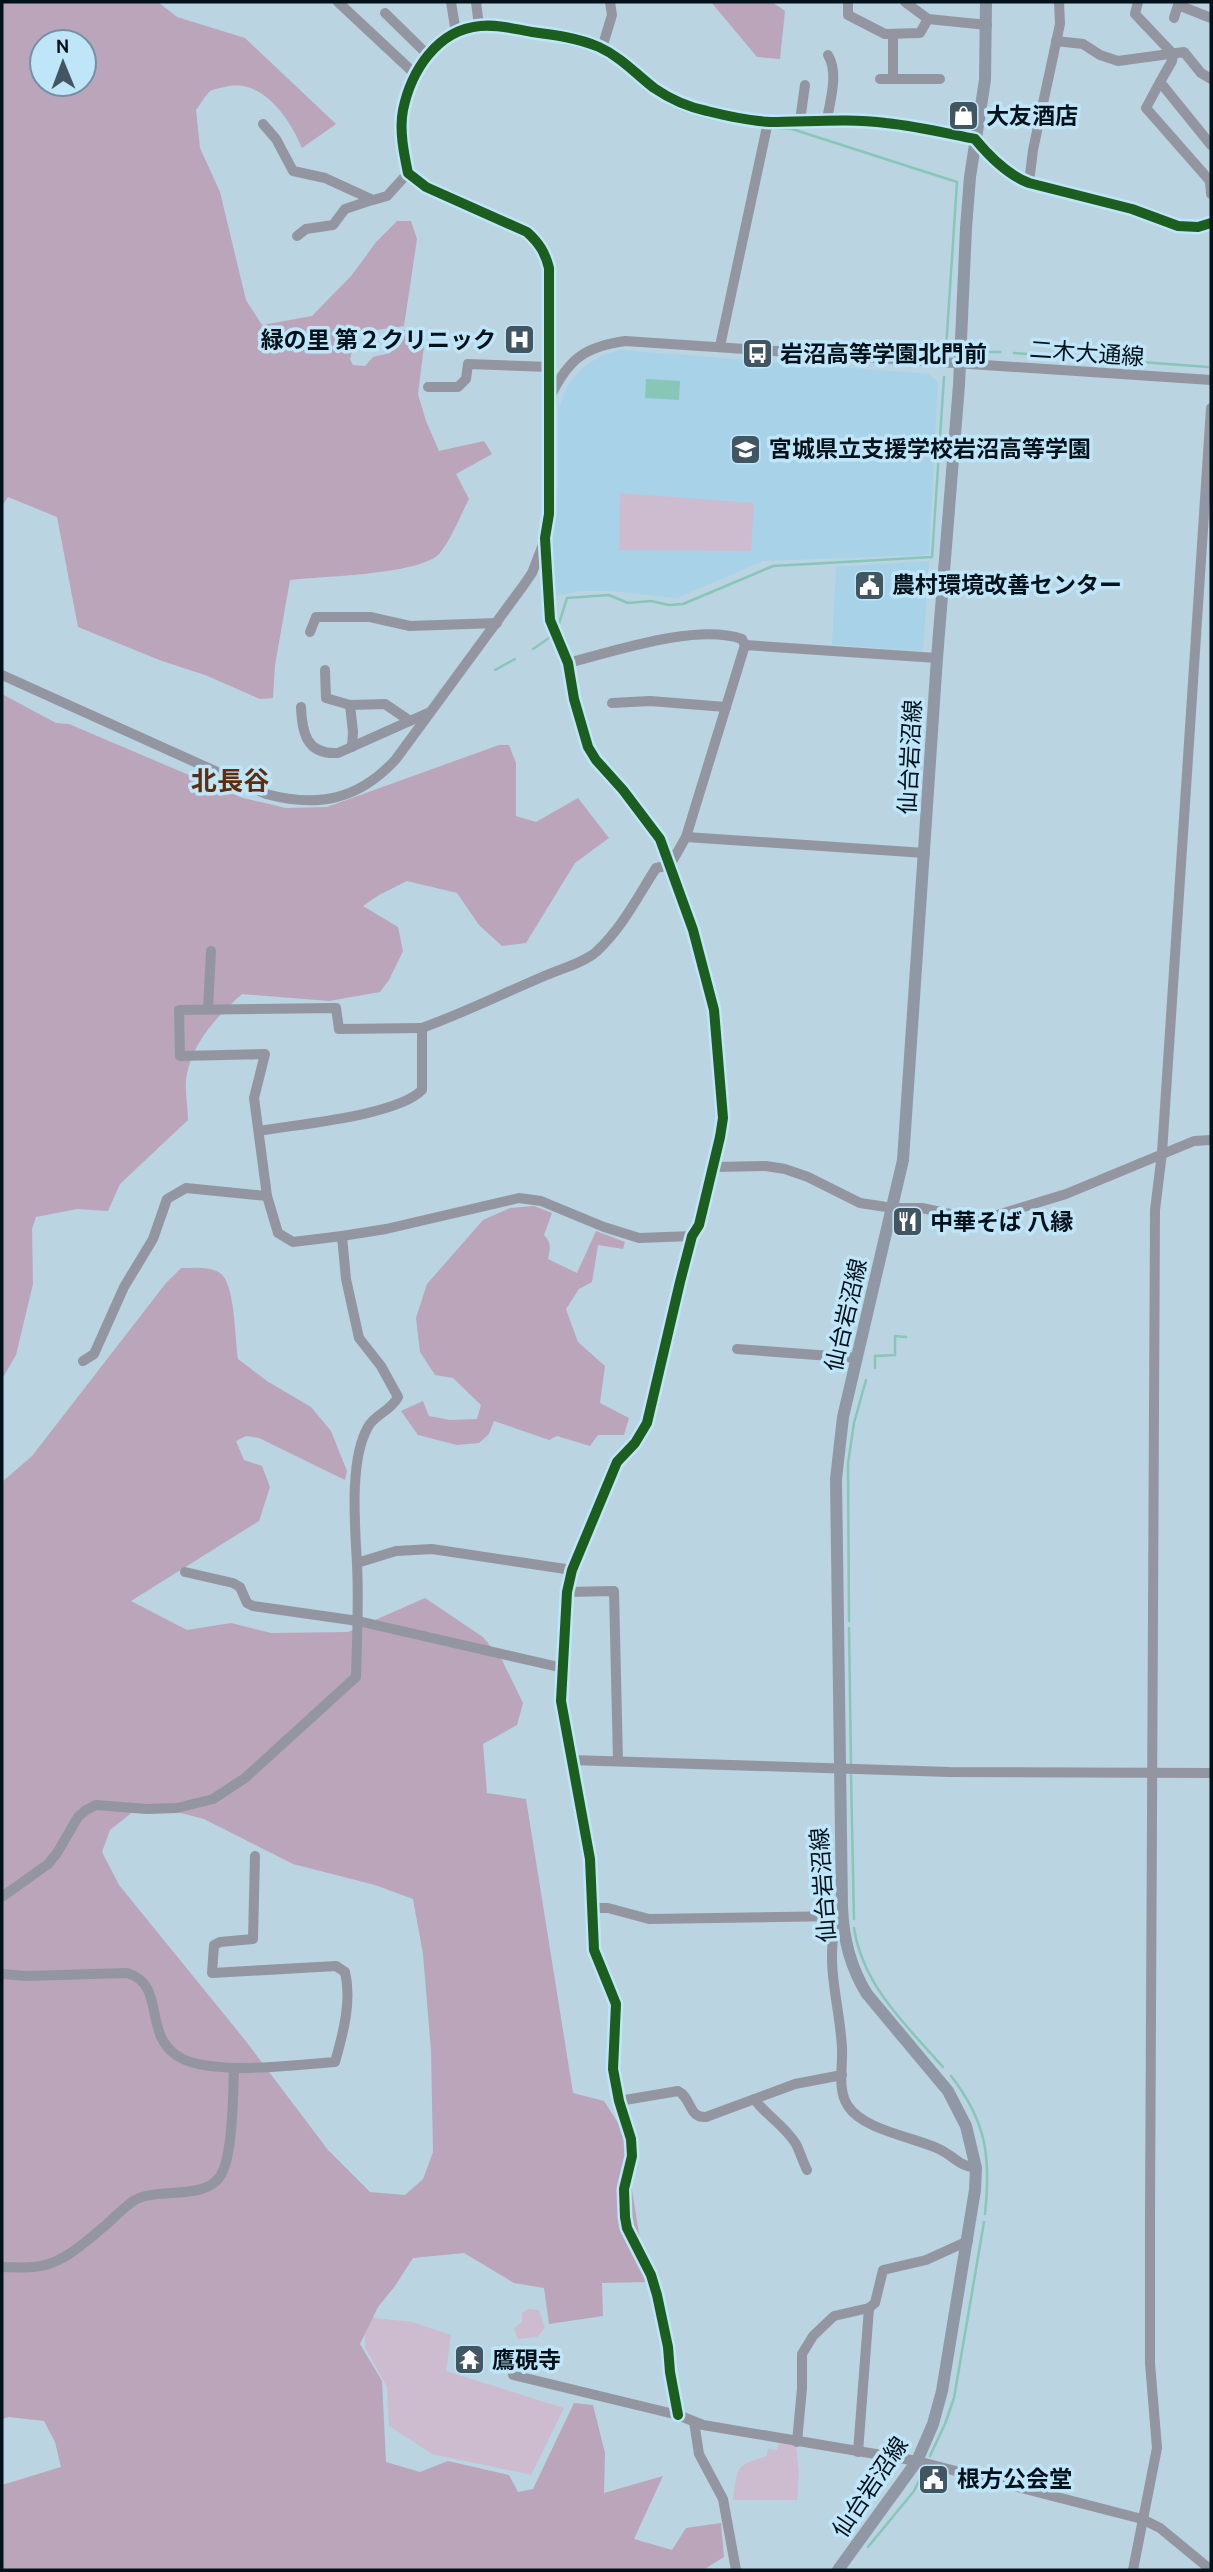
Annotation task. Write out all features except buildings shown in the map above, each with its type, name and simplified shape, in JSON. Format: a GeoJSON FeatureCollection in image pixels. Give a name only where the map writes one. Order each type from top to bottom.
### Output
{"type":"FeatureCollection","features":[{"type":"Feature","properties":{"kind":"main road","name":"仙台岩沼線"},"geometry":{"type":"LineString","coordinates":[[838,2570],[917,2461],[933,2424],[943,2391],[975,2190],[975,2168],[967,2126],[959,2109],[940,2080],[867,1994],[852,1964],[843,1921],[836,1479],[843,1417],[893,1208],[903,1160],[908,1111],[937,658],[960,363],[966,228],[975,139],[985,80],[986,2]]}},
{"type":"Feature","properties":{"kind":"street"},"geometry":{"type":"LineString","coordinates":[[338,2],[415,74]]}},
{"type":"Feature","properties":{"kind":"street"},"geometry":{"type":"LineString","coordinates":[[451,2],[456,33]]}},
{"type":"Feature","properties":{"kind":"street"},"geometry":{"type":"LineString","coordinates":[[476,2],[479,26]]}},
{"type":"Feature","properties":{"kind":"street"},"geometry":{"type":"LineString","coordinates":[[602,48],[612,15],[610,2]]}},
{"type":"Feature","properties":{"kind":"street"},"geometry":{"type":"LineString","coordinates":[[848,2],[848,15],[885,34],[920,33],[928,19]]}},
{"type":"Feature","properties":{"kind":"street"},"geometry":{"type":"LineString","coordinates":[[905,2],[928,19],[987,24]]}},
{"type":"Feature","properties":{"kind":"street"},"geometry":{"type":"LineString","coordinates":[[1029,183],[1033,150],[1060,24],[1059,2]]}},
{"type":"Feature","properties":{"kind":"street"},"geometry":{"type":"LineString","coordinates":[[1138,2],[1135,14],[1173,54]]}},
{"type":"Feature","properties":{"kind":"street"},"geometry":{"type":"LineString","coordinates":[[1174,18],[1178,5],[1211,18]]}},
{"type":"Feature","properties":{"kind":"street"},"geometry":{"type":"LineString","coordinates":[[385,12],[428,55]]}},
{"type":"Feature","properties":{"kind":"street"},"geometry":{"type":"LineString","coordinates":[[2,674],[266,794],[289,800],[331,799],[364,787],[382,774],[498,623],[532,573],[545,538],[549,514],[549,268],[545,253],[537,241],[525,232],[426,187],[408,173],[403,140],[403,111],[415,74],[442,41],[456,33],[479,26],[560,36],[602,48],[620,58],[655,88],[678,102],[714,113],[768,122],[827,120],[886,123],[975,139],[1018,179],[1029,183],[1132,209],[1178,226],[1198,227],[1211,223]]}},
{"type":"Feature","properties":{"kind":"street"},"geometry":{"type":"LineString","coordinates":[[893,34],[893,79]]}},
{"type":"Feature","properties":{"kind":"street"},"geometry":{"type":"LineString","coordinates":[[1056,41],[1083,44],[1100,55],[1118,61],[1184,52],[1200,73],[1211,79]]}},
{"type":"Feature","properties":{"kind":"street"},"geometry":{"type":"LineString","coordinates":[[1173,54],[1172,61],[1146,108],[1210,181],[1211,194]]}},
{"type":"Feature","properties":{"kind":"street"},"geometry":{"type":"LineString","coordinates":[[827,120],[834,73],[834,64],[828,55]]}},
{"type":"Feature","properties":{"kind":"street"},"geometry":{"type":"LineString","coordinates":[[880,79],[940,79]]}},
{"type":"Feature","properties":{"kind":"street"},"geometry":{"type":"LineString","coordinates":[[1160,82],[1211,145]]}},
{"type":"Feature","properties":{"kind":"street"},"geometry":{"type":"LineString","coordinates":[[800,121],[805,85]]}},
{"type":"Feature","properties":{"kind":"street"},"geometry":{"type":"LineString","coordinates":[[720,346],[768,122]]}},
{"type":"Feature","properties":{"kind":"street"},"geometry":{"type":"LineString","coordinates":[[263,124],[276,139],[293,171],[325,178],[373,200]]}},
{"type":"Feature","properties":{"kind":"street"},"geometry":{"type":"LineString","coordinates":[[297,236],[306,229],[333,225],[345,209],[387,196],[408,173]]}},
{"type":"Feature","properties":{"kind":"street","name":"二木大通線"},"geometry":{"type":"LineString","coordinates":[[550,410],[551,397],[561,375],[575,359],[602,344],[625,341],[1211,380]]}},
{"type":"Feature","properties":{"kind":"street"},"geometry":{"type":"LineString","coordinates":[[428,387],[458,387],[466,379],[468,364],[549,367]]}},
{"type":"Feature","properties":{"kind":"street"},"geometry":{"type":"LineString","coordinates":[[1133,2570],[1157,2448],[1150,2363],[1155,1210],[1162,1153],[1211,408]]}},
{"type":"Feature","properties":{"kind":"street"},"geometry":{"type":"LineString","coordinates":[[545,538],[550,620],[568,663],[588,747],[660,839],[700,954],[714,1010],[723,1118],[714,1167],[699,1225],[692,1236],[647,1423],[635,1443],[617,1462],[572,1570],[567,1592],[561,1701],[590,1859],[594,1951],[616,2004],[613,2069],[619,2101],[631,2139],[632,2156],[624,2189],[625,2217],[627,2228],[651,2275],[657,2295],[678,2415]]}},
{"type":"Feature","properties":{"kind":"street"},"geometry":{"type":"LineString","coordinates":[[310,632],[316,617],[370,617],[410,626],[498,623]]}},
{"type":"Feature","properties":{"kind":"street"},"geometry":{"type":"LineString","coordinates":[[568,663],[693,635],[732,635],[742,639],[745,645],[686,836],[670,865],[656,868],[626,918],[593,955],[508,991],[476,1008],[422,1028],[339,1029],[337,1008],[179,1010],[180,1055],[265,1054],[254,1098],[267,1196],[278,1233],[293,1242],[386,1229],[519,1198],[541,1201],[639,1238],[692,1236]]}},
{"type":"Feature","properties":{"kind":"street"},"geometry":{"type":"LineString","coordinates":[[745,645],[937,658]]}},
{"type":"Feature","properties":{"kind":"street"},"geometry":{"type":"LineString","coordinates":[[325,670],[326,698],[350,705],[385,704],[410,721]]}},
{"type":"Feature","properties":{"kind":"street"},"geometry":{"type":"LineString","coordinates":[[612,703],[650,701],[726,708]]}},
{"type":"Feature","properties":{"kind":"street"},"geometry":{"type":"LineString","coordinates":[[350,705],[352,747]]}},
{"type":"Feature","properties":{"kind":"street"},"geometry":{"type":"LineString","coordinates":[[301,707],[305,738],[315,748],[327,754],[338,753],[432,712]]}},
{"type":"Feature","properties":{"kind":"street"},"geometry":{"type":"LineString","coordinates":[[686,836],[925,853]]}},
{"type":"Feature","properties":{"kind":"street"},"geometry":{"type":"LineString","coordinates":[[208,1009],[211,951]]}},
{"type":"Feature","properties":{"kind":"street"},"geometry":{"type":"LineString","coordinates":[[259,1131],[382,1109],[415,1097],[422,1090],[422,1028]]}},
{"type":"Feature","properties":{"kind":"street"},"geometry":{"type":"LineString","coordinates":[[714,1167],[766,1166],[785,1169],[860,1203],[893,1208],[922,1208],[984,1219],[1066,1194],[1194,1141],[1211,1140]]}},
{"type":"Feature","properties":{"kind":"street"},"geometry":{"type":"LineString","coordinates":[[83,1361],[94,1354],[124,1287],[153,1239],[167,1199],[186,1188],[267,1196]]}},
{"type":"Feature","properties":{"kind":"street"},"geometry":{"type":"LineString","coordinates":[[2,1897],[48,1864],[78,1817],[86,1810],[96,1805],[147,1809],[199,1804],[226,1792],[356,1677],[357,1563],[353,1530],[358,1457],[369,1425],[394,1405],[398,1397],[381,1366],[359,1338],[346,1279],[342,1236]]}},
{"type":"Feature","properties":{"kind":"street"},"geometry":{"type":"LineString","coordinates":[[737,1349],[857,1358]]}},
{"type":"Feature","properties":{"kind":"street"},"geometry":{"type":"LineString","coordinates":[[357,1563],[396,1551],[432,1549],[572,1570]]}},
{"type":"Feature","properties":{"kind":"street"},"geometry":{"type":"LineString","coordinates":[[185,1572],[233,1583],[240,1587],[247,1603],[253,1606],[358,1621],[563,1668]]}},
{"type":"Feature","properties":{"kind":"street"},"geometry":{"type":"LineString","coordinates":[[567,1592],[614,1591],[618,1762]]}},
{"type":"Feature","properties":{"kind":"street"},"geometry":{"type":"LineString","coordinates":[[570,1760],[948,1772],[1211,1773]]}},
{"type":"Feature","properties":{"kind":"street"},"geometry":{"type":"LineString","coordinates":[[2,1974],[26,1976],[127,1973],[138,1976],[148,1988],[158,2031],[167,2048],[185,2061],[234,2069],[335,2062],[346,2008],[345,1972],[336,1966],[212,1973],[214,1945],[253,1939],[255,1856]]}},
{"type":"Feature","properties":{"kind":"street"},"geometry":{"type":"LineString","coordinates":[[593,1908],[608,1908],[649,1919],[843,1921]]}},
{"type":"Feature","properties":{"kind":"street"},"geometry":{"type":"LineString","coordinates":[[843,1921],[834,1931],[831,1972],[842,2049],[846,2105],[856,2117],[941,2149],[962,2166],[975,2168]]}},
{"type":"Feature","properties":{"kind":"street"},"geometry":{"type":"LineString","coordinates":[[2,2267],[48,2265],[60,2260],[91,2238],[135,2200],[145,2196],[200,2189],[212,2184],[221,2176],[225,2164],[232,2115],[234,2069]]}},
{"type":"Feature","properties":{"kind":"street"},"geometry":{"type":"LineString","coordinates":[[619,2101],[678,2091],[684,2094],[694,2114],[699,2118],[795,2084],[842,2075]]}},
{"type":"Feature","properties":{"kind":"street"},"geometry":{"type":"LineString","coordinates":[[754,2099],[764,2113],[796,2144],[807,2170]]}},
{"type":"Feature","properties":{"kind":"street"},"geometry":{"type":"LineString","coordinates":[[797,2442],[802,2354],[813,2336],[834,2316],[869,2308],[875,2303],[883,2270],[926,2260],[968,2241]]}},
{"type":"Feature","properties":{"kind":"street"},"geometry":{"type":"LineString","coordinates":[[858,2452],[869,2308]]}},
{"type":"Feature","properties":{"kind":"street"},"geometry":{"type":"LineString","coordinates":[[513,2375],[678,2415],[694,2422],[917,2461],[1142,2519],[1160,2528],[1211,2570]]}},
{"type":"Feature","properties":{"kind":"street"},"geometry":{"type":"LineString","coordinates":[[694,2422],[699,2454],[723,2499],[736,2570]]}},
{"type":"Feature","properties":{"kind":"shaded area"},"geometry":{"type":"Polygon","coordinates":[[[2,2],[158,2],[177,17],[245,38],[336,124],[302,148],[290,125],[273,103],[251,88],[238,86],[211,91],[196,110],[200,148],[220,192],[246,300],[262,325],[312,316],[352,275],[376,242],[397,221],[411,221],[417,239],[404,326],[357,333],[350,359],[353,365],[365,366],[373,357],[390,353],[404,330],[426,330],[418,394],[439,451],[484,441],[492,454],[456,474],[469,499],[444,547],[429,560],[393,570],[290,580],[275,665],[273,698],[260,699],[78,627],[57,517],[8,497],[2,506],[2,2]]]}},
{"type":"Feature","properties":{"kind":"shaded area"},"geometry":{"type":"Polygon","coordinates":[[[711,2],[772,2],[785,11],[780,59],[757,57],[711,2]]]}},
{"type":"Feature","properties":{"kind":"shaded area","name":"宮城県立支援学校岩沼高等学園"},"geometry":{"type":"Polygon","coordinates":[[[620,350],[929,374],[938,382],[929,552],[926,555],[763,561],[677,598],[610,591],[580,591],[555,596],[552,547],[558,487],[558,410],[568,385],[584,367],[602,355],[620,350]]]}},
{"type":"Feature","properties":{"kind":"shaded area"},"geometry":{"type":"Polygon","coordinates":[[[646,379],[680,381],[679,400],[645,398],[646,379]]]}},
{"type":"Feature","properties":{"kind":"shaded area"},"geometry":{"type":"Polygon","coordinates":[[[620,493],[754,503],[751,551],[619,550],[620,493]]]}},
{"type":"Feature","properties":{"kind":"shaded area"},"geometry":{"type":"Polygon","coordinates":[[[929,561],[923,651],[832,645],[836,567],[929,561]]]}},
{"type":"Feature","properties":{"kind":"shaded area"},"geometry":{"type":"Polygon","coordinates":[[[2,694],[56,723],[69,724],[243,798],[286,808],[327,807],[499,745],[509,745],[516,763],[516,816],[536,822],[578,798],[609,838],[575,863],[526,943],[502,946],[479,925],[457,893],[407,881],[363,906],[398,927],[403,951],[380,992],[329,1001],[242,994],[214,1022],[193,1055],[186,1081],[188,1120],[120,1184],[108,1211],[77,1209],[36,1217],[32,1229],[33,1284],[16,1355],[2,1379],[2,694]]]}},
{"type":"Feature","properties":{"kind":"shaded area"},"geometry":{"type":"Polygon","coordinates":[[[534,1206],[552,1213],[544,1235],[550,1249],[548,1259],[577,1273],[596,1231],[625,1242],[623,1249],[598,1245],[592,1282],[579,1289],[566,1309],[578,1342],[605,1366],[600,1403],[629,1418],[624,1435],[598,1435],[590,1446],[557,1436],[549,1440],[494,1421],[489,1434],[479,1443],[457,1445],[418,1435],[401,1411],[423,1401],[429,1416],[450,1420],[477,1419],[481,1405],[453,1378],[435,1375],[420,1352],[416,1318],[427,1284],[483,1220],[510,1208],[534,1206]]]}},
{"type":"Feature","properties":{"kind":"shaded area"},"geometry":{"type":"Polygon","coordinates":[[[181,1268],[206,1268],[225,1278],[231,1299],[238,1359],[267,1381],[311,1407],[331,1431],[347,1471],[345,1480],[259,1438],[246,1436],[236,1441],[244,1460],[262,1466],[270,1487],[259,1521],[131,1601],[187,1630],[231,1623],[271,1633],[348,1632],[425,1598],[483,1637],[502,1660],[523,1703],[517,1725],[483,1744],[487,1793],[526,1799],[573,2093],[604,2101],[622,2129],[647,2282],[602,2283],[603,2316],[549,2324],[544,2288],[514,2283],[464,2253],[413,2258],[378,2307],[360,2344],[382,2381],[386,2462],[420,2472],[448,2461],[509,2475],[518,2492],[533,2489],[574,2403],[593,2405],[605,2453],[604,2493],[663,2476],[634,2539],[672,2550],[686,2528],[721,2523],[724,2557],[703,2570],[2,2570],[2,2485],[61,2467],[55,2442],[44,2421],[9,2417],[2,2419],[2,1482],[32,1456],[166,1283],[181,1268]],[[139,1807],[110,1830],[102,1852],[119,1885],[245,2040],[328,2150],[370,2192],[405,2195],[423,2179],[433,2152],[431,2050],[423,1954],[413,1899],[375,1885],[293,1864],[204,1819],[169,1810],[139,1807]]]}},
{"type":"Feature","properties":{"kind":"shaded area"},"geometry":{"type":"Polygon","coordinates":[[[528,2309],[539,2310],[545,2328],[537,2337],[518,2339],[514,2328],[522,2322],[522,2313],[528,2309]]]}},
{"type":"Feature","properties":{"kind":"shaded area"},"geometry":{"type":"Polygon","coordinates":[[[365,2317],[412,2322],[451,2335],[446,2371],[564,2408],[531,2475],[432,2454],[389,2426],[387,2387],[365,2347],[365,2317]]]}},
{"type":"Feature","properties":{"kind":"shaded area"},"geometry":{"type":"Polygon","coordinates":[[[779,2442],[796,2445],[799,2474],[797,2500],[733,2500],[739,2469],[748,2462],[767,2456],[768,2449],[777,2450],[779,2442]]]}},
{"type":"Feature","properties":{"kind":"waterway"},"geometry":{"type":"LineString","coordinates":[[546,39],[598,51]]}},
{"type":"Feature","properties":{"kind":"waterway"},"geometry":{"type":"LineString","coordinates":[[662,99],[696,115],[761,127]]}},
{"type":"Feature","properties":{"kind":"waterway"},"geometry":{"type":"LineString","coordinates":[[773,128],[792,129],[957,182],[946,349]]}},
{"type":"Feature","properties":{"kind":"waterway"},"geometry":{"type":"LineString","coordinates":[[990,352],[1000,352]]}},
{"type":"Feature","properties":{"kind":"waterway"},"geometry":{"type":"LineString","coordinates":[[1014,353],[1044,355]]}},
{"type":"Feature","properties":{"kind":"waterway"},"geometry":{"type":"LineString","coordinates":[[1060,356],[1208,367]]}},
{"type":"Feature","properties":{"kind":"waterway"},"geometry":{"type":"LineString","coordinates":[[558,627],[567,598],[609,595],[628,603],[651,601],[669,605],[683,604],[773,566],[932,557],[944,377]]}},
{"type":"Feature","properties":{"kind":"waterway"},"geometry":{"type":"LineString","coordinates":[[533,649],[552,636]]}},
{"type":"Feature","properties":{"kind":"waterway"},"geometry":{"type":"LineString","coordinates":[[495,670],[515,659]]}},
{"type":"Feature","properties":{"kind":"waterway"},"geometry":{"type":"LineString","coordinates":[[875,1368],[875,1356],[895,1355],[895,1336],[906,1337]]}},
{"type":"Feature","properties":{"kind":"waterway"},"geometry":{"type":"LineString","coordinates":[[849,1621],[848,1463],[854,1423],[866,1380]]}},
{"type":"Feature","properties":{"kind":"waterway"},"geometry":{"type":"LineString","coordinates":[[849,1628],[851,1763]]}},
{"type":"Feature","properties":{"kind":"waterway"},"geometry":{"type":"LineString","coordinates":[[851,1775],[854,1919]]}},
{"type":"Feature","properties":{"kind":"waterway"},"geometry":{"type":"LineString","coordinates":[[854,1928],[866,1968],[876,1986],[901,2020],[943,2067]]}},
{"type":"Feature","properties":{"kind":"waterway"},"geometry":{"type":"LineString","coordinates":[[951,2076],[972,2109],[984,2141],[987,2175],[985,2214]]}},
{"type":"Feature","properties":{"kind":"waterway"},"geometry":{"type":"LineString","coordinates":[[930,2456],[954,2398],[984,2222]]}},
{"type":"Feature","properties":{"kind":"waterway"},"geometry":{"type":"LineString","coordinates":[[868,2547],[914,2491],[925,2469]]}},
{"type":"Feature","properties":{"kind":"cycle path"},"geometry":{"type":"LineString","coordinates":[[678,2415],[657,2295],[651,2275],[627,2228],[625,2217],[624,2189],[632,2156],[631,2139],[619,2101],[613,2069],[616,2004],[594,1950],[590,1859],[561,1701],[567,1592],[572,1570],[617,1462],[635,1443],[647,1423],[680,1282],[692,1236],[699,1225],[720,1137],[723,1118],[714,1010],[693,930],[660,839],[588,747],[574,699],[568,663],[550,620],[545,538],[549,514],[547,262],[541,248],[527,232],[426,187],[408,173],[402,134],[403,110],[412,81],[428,55],[439,44],[465,29],[480,26],[506,27],[566,37],[599,47],[660,92],[700,109],[762,121],[842,120],[886,123],[975,139],[999,164],[1029,183],[1132,209],[1178,226],[1198,227],[1211,223]]}},
{"type":"Feature","properties":{"kind":"place","name":"大友酒店"},"geometry":{"type":"Point","coordinates":[963,116]}},
{"type":"Feature","properties":{"kind":"place","name":"緑の里 第２クリニック"},"geometry":{"type":"Point","coordinates":[519,340]}},
{"type":"Feature","properties":{"kind":"place","name":"岩沼高等学園北門前"},"geometry":{"type":"Point","coordinates":[757,354]}},
{"type":"Feature","properties":{"kind":"place","name":"宮城県立支援学校岩沼高等学園"},"geometry":{"type":"Point","coordinates":[746,449]}},
{"type":"Feature","properties":{"kind":"place","name":"農村環境改善センター"},"geometry":{"type":"Point","coordinates":[869,585]}},
{"type":"Feature","properties":{"kind":"place","name":"中華そば 八縁"},"geometry":{"type":"Point","coordinates":[907,1222]}},
{"type":"Feature","properties":{"kind":"place","name":"鷹硯寺"},"geometry":{"type":"Point","coordinates":[469,2360]}},
{"type":"Feature","properties":{"kind":"place","name":"根方公会堂"},"geometry":{"type":"Point","coordinates":[934,2479]}},
{"type":"Feature","properties":{"kind":"district","name":"北長谷"},"geometry":{"type":"Point","coordinates":[230,781]}}]}
